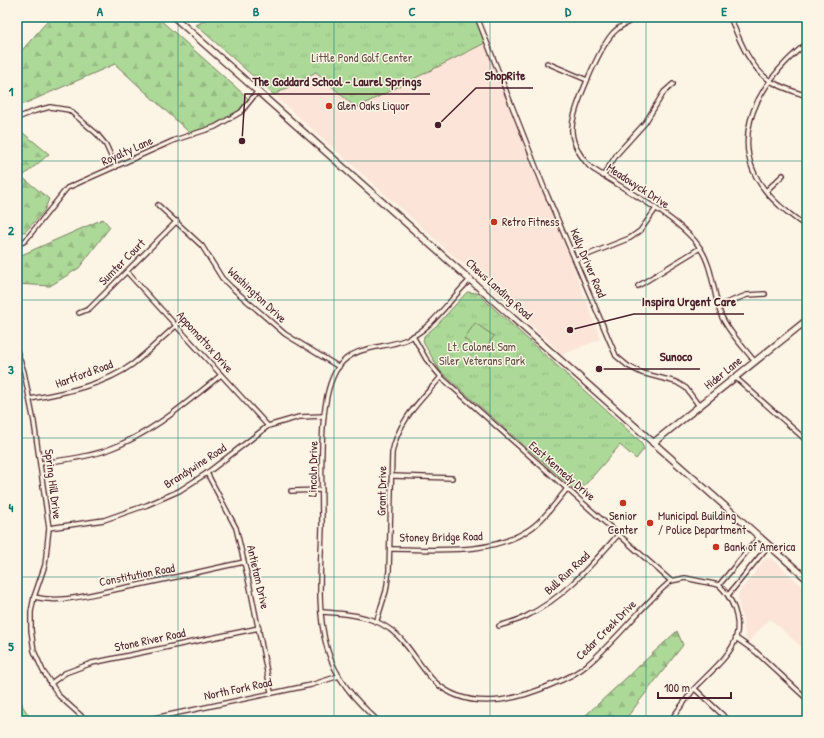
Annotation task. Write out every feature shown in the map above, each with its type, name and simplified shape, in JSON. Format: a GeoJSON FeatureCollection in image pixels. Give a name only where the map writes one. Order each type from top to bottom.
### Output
{"type":"FeatureCollection","features":[{"type":"Feature","properties":{"kind":"main road","name":"Chews Landing Road"},"geometry":{"type":"LineString","coordinates":[[174,17],[471,279],[807,579]]}},
{"type":"Feature","properties":{"kind":"main road","name":"Hider Lane"},"geometry":{"type":"LineString","coordinates":[[653,443],[807,320]]}},
{"type":"Feature","properties":{"kind":"street","name":"Kelly Driver Road"},"geometry":{"type":"LineString","coordinates":[[477,17],[546,190],[577,259],[616,356],[628,366],[642,373],[676,382],[686,388],[699,406]]}},
{"type":"Feature","properties":{"kind":"street","name":"Meadowyck Drive"},"geometry":{"type":"LineString","coordinates":[[639,17],[626,23],[612,34],[587,80],[575,114],[572,132],[580,156],[590,167],[677,224],[693,238],[707,259],[722,317],[732,333],[755,362]]}},
{"type":"Feature","properties":{"kind":"street"},"geometry":{"type":"LineString","coordinates":[[730,17],[743,48],[755,65],[770,81],[807,96]]}},
{"type":"Feature","properties":{"kind":"street"},"geometry":{"type":"LineString","coordinates":[[807,43],[790,57],[770,81],[752,115],[747,138],[748,160],[755,177],[772,198],[800,222],[807,226]]}},
{"type":"Feature","properties":{"kind":"street"},"geometry":{"type":"LineString","coordinates":[[547,63],[587,80]]}},
{"type":"Feature","properties":{"kind":"street"},"geometry":{"type":"LineString","coordinates":[[603,176],[617,154],[645,123],[664,92],[673,84]]}},
{"type":"Feature","properties":{"kind":"street","name":"Royalty Lane"},"geometry":{"type":"LineString","coordinates":[[17,245],[25,241],[67,188],[175,140],[215,127],[241,112],[258,91]]}},
{"type":"Feature","properties":{"kind":"street"},"geometry":{"type":"LineString","coordinates":[[17,118],[50,107],[69,110],[97,134],[106,144],[116,167]]}},
{"type":"Feature","properties":{"kind":"street"},"geometry":{"type":"LineString","coordinates":[[766,191],[783,175]]}},
{"type":"Feature","properties":{"kind":"street","name":"Washington Drive"},"geometry":{"type":"LineString","coordinates":[[158,205],[202,246],[222,278],[231,287],[285,334],[339,367]]}},
{"type":"Feature","properties":{"kind":"street"},"geometry":{"type":"LineString","coordinates":[[577,259],[630,238],[640,231],[655,210]]}},
{"type":"Feature","properties":{"kind":"street","name":"Sumter Court"},"geometry":{"type":"LineString","coordinates":[[79,313],[89,309],[177,222]]}},
{"type":"Feature","properties":{"kind":"street"},"geometry":{"type":"LineString","coordinates":[[638,286],[700,248]]}},
{"type":"Feature","properties":{"kind":"street","name":"Appomattox Drive"},"geometry":{"type":"LineString","coordinates":[[127,272],[268,426]]}},
{"type":"Feature","properties":{"kind":"street","name":"Lincoln Drive"},"geometry":{"type":"LineString","coordinates":[[378,721],[358,703],[339,676],[333,666],[322,629],[322,490],[324,416],[331,381],[339,367],[354,353],[405,340],[413,336],[433,320],[471,279]]}},
{"type":"Feature","properties":{"kind":"street"},"geometry":{"type":"LineString","coordinates":[[718,306],[747,295],[765,294]]}},
{"type":"Feature","properties":{"kind":"street","name":"Hartford Road"},"geometry":{"type":"LineString","coordinates":[[30,399],[73,390],[113,376],[132,364],[177,326]]}},
{"type":"Feature","properties":{"kind":"street","name":"East Kennedy Drive"},"geometry":{"type":"LineString","coordinates":[[413,336],[426,359],[441,377],[671,581]]}},
{"type":"Feature","properties":{"kind":"street","name":"Spring Hill Drive"},"geometry":{"type":"LineString","coordinates":[[17,351],[24,372],[30,399],[41,463],[49,528],[45,565],[34,597],[31,630],[34,651],[50,684],[59,696],[87,721]]}},
{"type":"Feature","properties":{"kind":"street"},"geometry":{"type":"LineString","coordinates":[[41,463],[106,450],[138,436],[179,410],[221,375]]}},
{"type":"Feature","properties":{"kind":"street","name":"Grant Drive"},"geometry":{"type":"LineString","coordinates":[[377,620],[386,591],[391,548],[392,453],[394,440],[408,414],[441,377]]}},
{"type":"Feature","properties":{"kind":"street"},"geometry":{"type":"LineString","coordinates":[[736,377],[807,441]]}},
{"type":"Feature","properties":{"kind":"street","name":"Brandywine Road"},"geometry":{"type":"LineString","coordinates":[[49,528],[111,518],[147,506],[179,491],[207,473],[268,426],[299,418],[324,416]]}},
{"type":"Feature","properties":{"kind":"street","name":"Antietam Drive"},"geometry":{"type":"LineString","coordinates":[[207,473],[236,528],[259,628],[271,692]]}},
{"type":"Feature","properties":{"kind":"street"},"geometry":{"type":"LineString","coordinates":[[392,476],[452,478]]}},
{"type":"Feature","properties":{"kind":"street","name":"Stoney Bridge Road"},"geometry":{"type":"LineString","coordinates":[[391,548],[450,549],[486,547],[512,540],[531,528],[567,489]]}},
{"type":"Feature","properties":{"kind":"street"},"geometry":{"type":"LineString","coordinates":[[291,491],[322,490]]}},
{"type":"Feature","properties":{"kind":"street","name":"Bull Run Road"},"geometry":{"type":"LineString","coordinates":[[499,626],[524,618],[552,602],[576,581],[619,534]]}},
{"type":"Feature","properties":{"kind":"street"},"geometry":{"type":"LineString","coordinates":[[719,584],[760,537]]}},
{"type":"Feature","properties":{"kind":"street"},"geometry":{"type":"LineString","coordinates":[[729,594],[769,545]]}},
{"type":"Feature","properties":{"kind":"street","name":"Constitution Road"},"geometry":{"type":"LineString","coordinates":[[34,597],[53,600],[75,598],[176,578],[244,562]]}},
{"type":"Feature","properties":{"kind":"street"},"geometry":{"type":"LineString","coordinates":[[670,721],[695,689],[727,654],[736,638],[737,623],[729,594],[719,584],[685,578],[671,581]]}},
{"type":"Feature","properties":{"kind":"street","name":"Cedar Creek Drive"},"geometry":{"type":"LineString","coordinates":[[322,612],[377,620],[393,630],[406,644],[434,681],[450,692],[471,700],[500,702],[538,691],[566,678],[586,666],[614,640],[658,592],[671,581]]}},
{"type":"Feature","properties":{"kind":"street","name":"Stone River Road"},"geometry":{"type":"LineString","coordinates":[[50,684],[65,673],[92,663],[259,628]]}},
{"type":"Feature","properties":{"kind":"street"},"geometry":{"type":"LineString","coordinates":[[736,638],[756,652],[807,699]]}},
{"type":"Feature","properties":{"kind":"street","name":"North Fork Road"},"geometry":{"type":"LineString","coordinates":[[140,721],[271,692],[311,685],[339,676]]}},
{"type":"Feature","properties":{"kind":"street"},"geometry":{"type":"LineString","coordinates":[[695,689],[729,721]]}},
{"type":"Feature","properties":{"kind":"shaded area"},"geometry":{"type":"Polygon","coordinates":[[[487,42],[601,339],[562,355],[552,344],[274,95],[316,72],[356,108],[487,42]]]}},
{"type":"Feature","properties":{"kind":"shaded area"},"geometry":{"type":"Polygon","coordinates":[[[771,558],[807,590],[807,652],[770,619],[748,642],[746,638],[738,599],[739,592],[765,559],[771,558]]]}},
{"type":"Feature","properties":{"kind":"green space"},"geometry":{"type":"Polygon","coordinates":[[[51,17],[63,17],[72,24],[78,17],[157,17],[249,99],[232,118],[191,134],[115,64],[17,107],[17,56],[51,17]]]}},
{"type":"Feature","properties":{"kind":"green space","name":"Little Pond Golf Center"},"geometry":{"type":"Polygon","coordinates":[[[212,17],[476,17],[487,42],[356,108],[316,72],[274,95],[196,25],[212,17]]]}},
{"type":"Feature","properties":{"kind":"green space"},"geometry":{"type":"Polygon","coordinates":[[[17,128],[49,154],[22,177],[49,199],[44,211],[25,232],[17,232],[17,128]]]}},
{"type":"Feature","properties":{"kind":"green space"},"geometry":{"type":"Polygon","coordinates":[[[103,219],[110,227],[79,268],[50,286],[17,284],[17,257],[103,219]]]}},
{"type":"Feature","properties":{"kind":"green space","name":"Lt. Colonel Sam Siler Veterans Park"},"geometry":{"type":"Polygon","coordinates":[[[467,292],[477,293],[641,442],[644,449],[636,459],[620,445],[578,493],[440,371],[423,342],[424,336],[436,326],[467,292]]]}},
{"type":"Feature","properties":{"kind":"green space"},"geometry":{"type":"Polygon","coordinates":[[[475,323],[494,336],[483,352],[464,339],[475,323]]]}},
{"type":"Feature","properties":{"kind":"green space"},"geometry":{"type":"Polygon","coordinates":[[[17,520],[21,528],[17,553],[17,520]]]}},
{"type":"Feature","properties":{"kind":"green space"},"geometry":{"type":"Polygon","coordinates":[[[677,631],[683,645],[624,721],[573,721],[586,715],[677,631]]]}},
{"type":"Feature","properties":{"kind":"green space"},"geometry":{"type":"Polygon","coordinates":[[[17,688],[23,707],[33,721],[17,721],[17,688]]]}},
{"type":"Feature","properties":{"kind":"place","name":"Glen Oaks Liquor"},"geometry":{"type":"Point","coordinates":[329,106]}},
{"type":"Feature","properties":{"kind":"place","name":"ShopRite"},"geometry":{"type":"Point","coordinates":[438,125]}},
{"type":"Feature","properties":{"kind":"place","name":"The Goddard School - Laurel Springs"},"geometry":{"type":"Point","coordinates":[242,141]}},
{"type":"Feature","properties":{"kind":"place","name":"Retro Fitness"},"geometry":{"type":"Point","coordinates":[494,222]}},
{"type":"Feature","properties":{"kind":"place","name":"Inspira Urgent Care"},"geometry":{"type":"Point","coordinates":[570,330]}},
{"type":"Feature","properties":{"kind":"place","name":"Sunoco"},"geometry":{"type":"Point","coordinates":[599,369]}},
{"type":"Feature","properties":{"kind":"place","name":"Senior Center"},"geometry":{"type":"Point","coordinates":[623,503]}},
{"type":"Feature","properties":{"kind":"place","name":"Municipal Building / Police Department"},"geometry":{"type":"Point","coordinates":[650,523]}},
{"type":"Feature","properties":{"kind":"place","name":"Bank of America"},"geometry":{"type":"Point","coordinates":[716,547]}}]}
